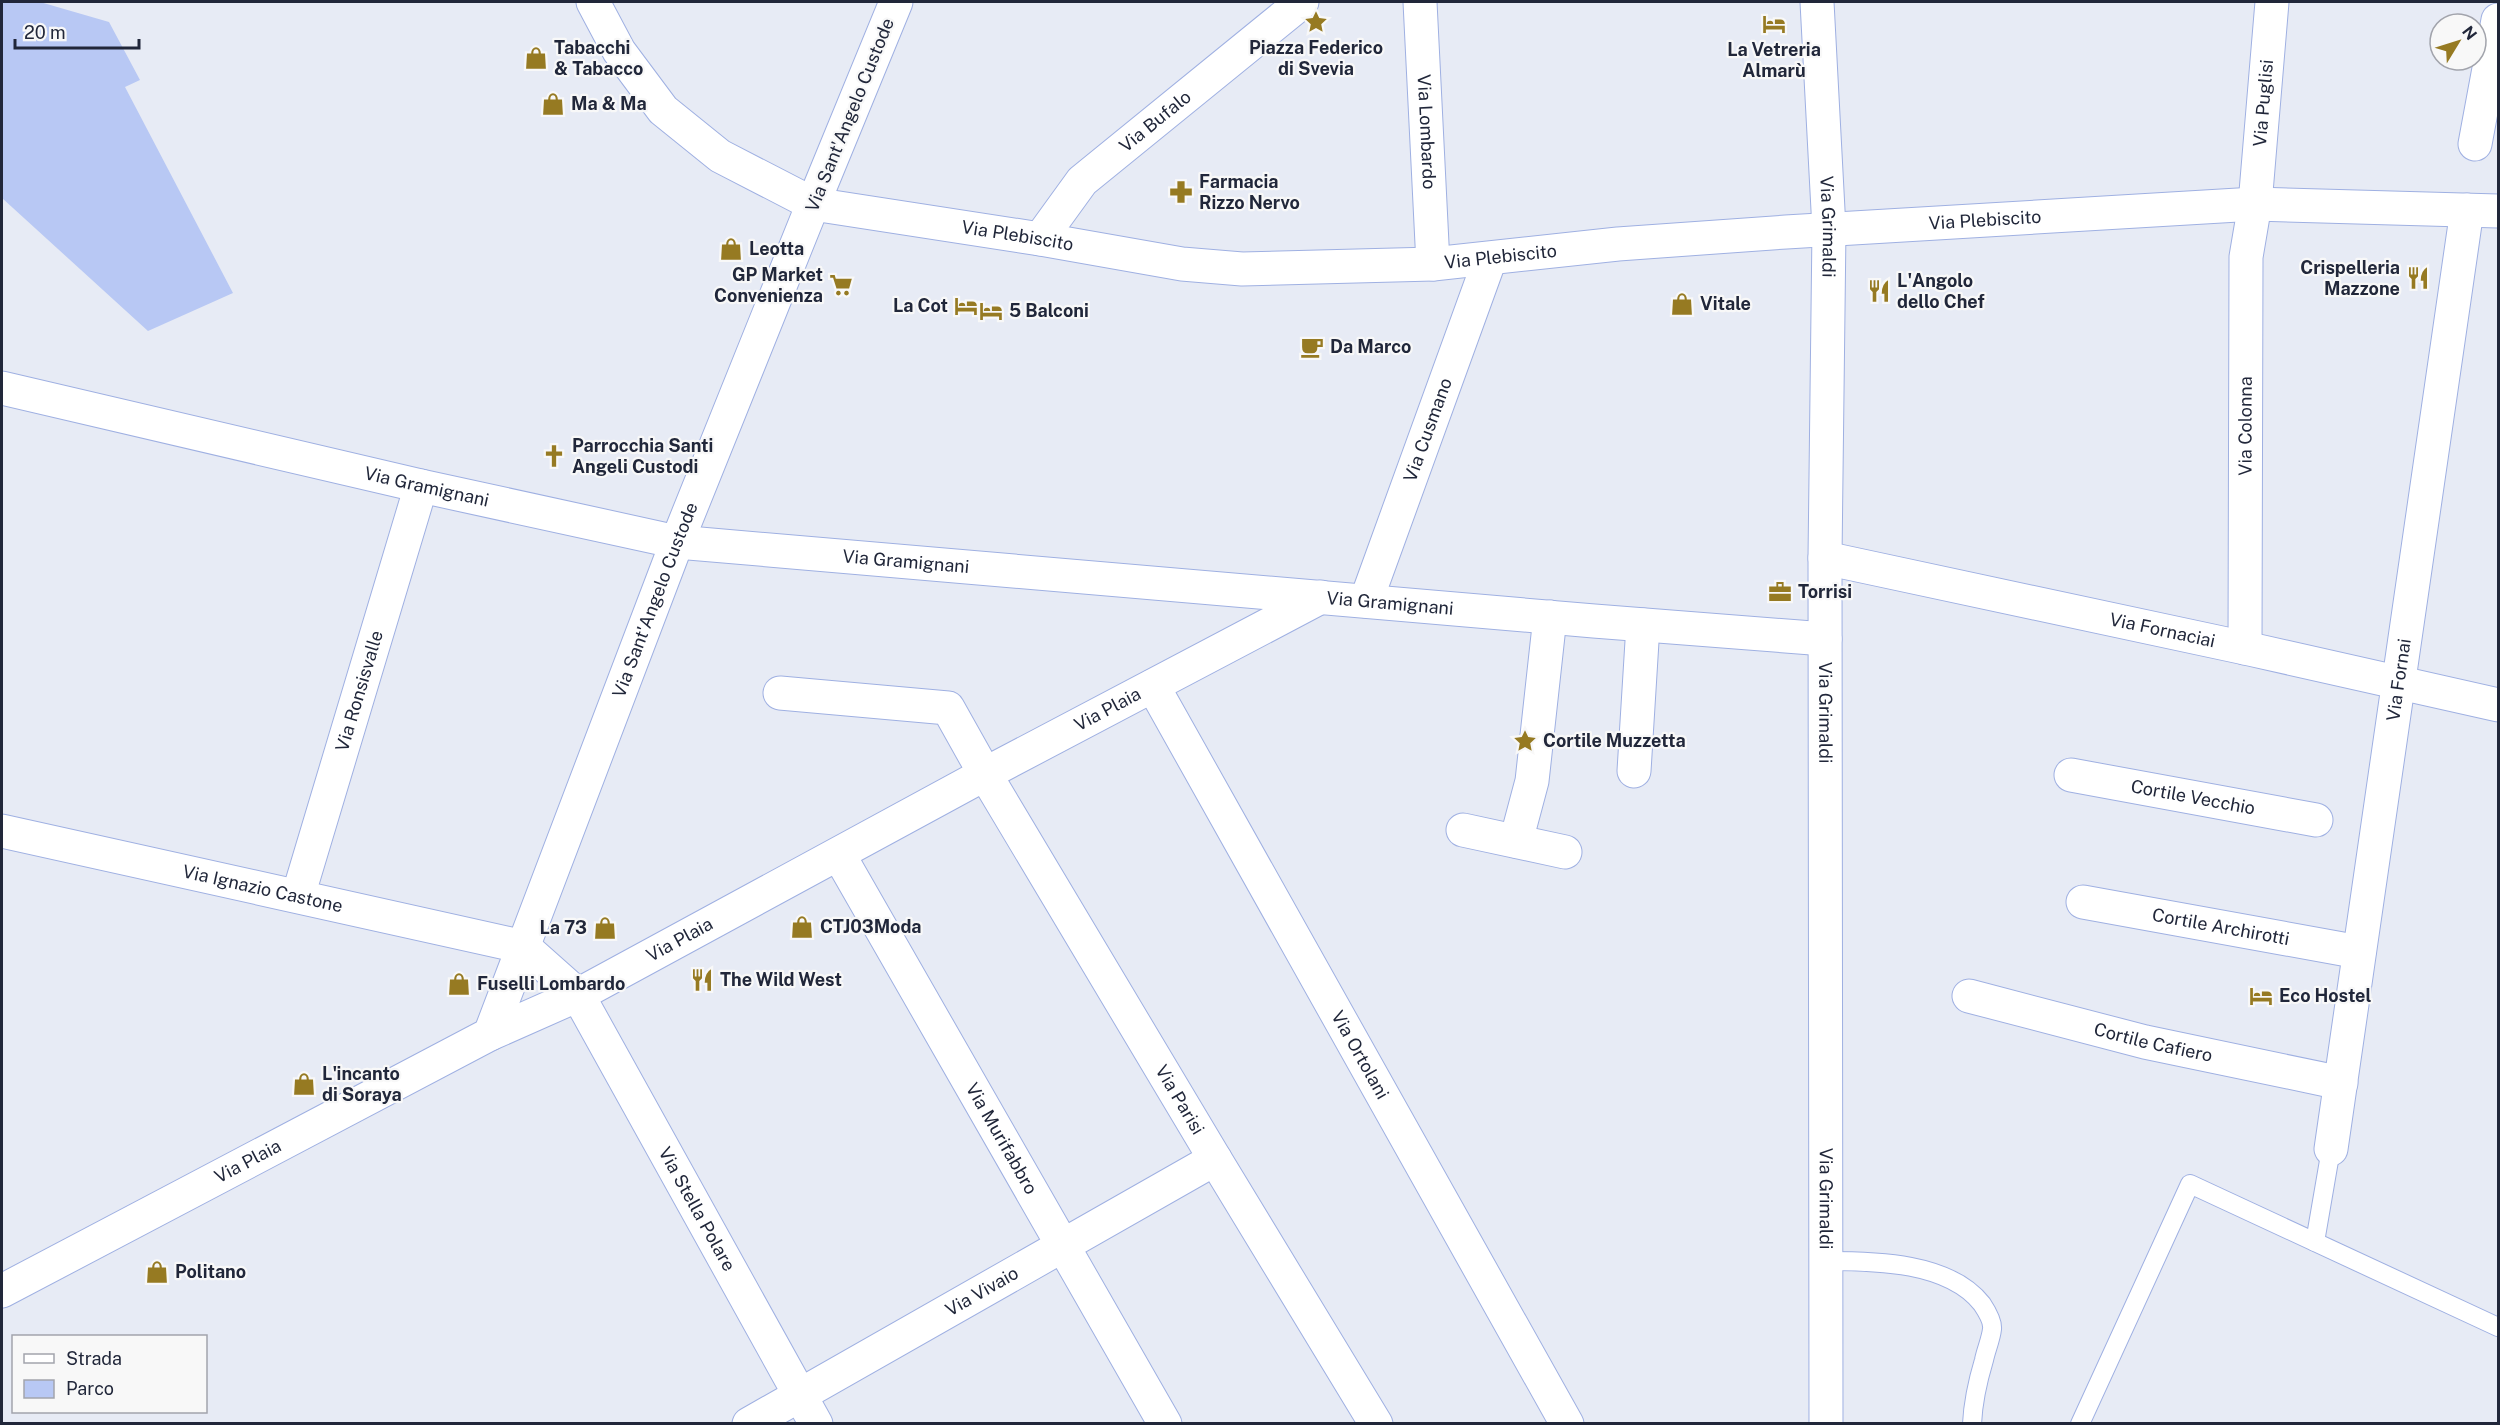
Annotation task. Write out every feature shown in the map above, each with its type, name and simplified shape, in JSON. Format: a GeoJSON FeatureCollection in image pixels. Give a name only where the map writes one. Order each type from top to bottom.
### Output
{"type":"FeatureCollection","features":[{"type":"Feature","properties":{"kind":"street","name":"Via Plebiscito"},"geometry":{"type":"LineString","coordinates":[[593,2],[619,51],[663,110],[720,156],[813,204],[1040,239],[1182,264],[1242,269],[1433,264],[1618,244],[2255,204],[2483,210]]}},
{"type":"Feature","properties":{"kind":"street","name":"Via Sant'Angelo Custode"},"geometry":{"type":"LineString","coordinates":[[490,1034],[525,947],[677,542],[896,2]]}},
{"type":"Feature","properties":{"kind":"street","name":"Via Lombardo"},"geometry":{"type":"LineString","coordinates":[[1420,2],[1433,264]]}},
{"type":"Feature","properties":{"kind":"street","name":"Via Grimaldi"},"geometry":{"type":"LineString","coordinates":[[1817,2],[1829,229],[1825,558],[1826,1424]]}},
{"type":"Feature","properties":{"kind":"street","name":"Via Puglisi"},"geometry":{"type":"LineString","coordinates":[[2255,204],[2272,2]]}},
{"type":"Feature","properties":{"kind":"street","name":"Via Bufalo"},"geometry":{"type":"LineString","coordinates":[[1040,239],[1082,181],[1293,9]]}},
{"type":"Feature","properties":{"kind":"street"},"geometry":{"type":"LineString","coordinates":[[2475,144],[2499,20]]}},
{"type":"Feature","properties":{"kind":"street","name":"Via Colonna"},"geometry":{"type":"LineString","coordinates":[[2245,648],[2246,257],[2255,204]]}},
{"type":"Feature","properties":{"kind":"street","name":"Via Fornai"},"geometry":{"type":"LineString","coordinates":[[2331,1149],[2400,682],[2483,210]]}},
{"type":"Feature","properties":{"kind":"street","name":"Via Cusmano"},"geometry":{"type":"LineString","coordinates":[[1366,601],[1490,259]]}},
{"type":"Feature","properties":{"kind":"street","name":"Via Gramignani"},"geometry":{"type":"LineString","coordinates":[[2,388],[420,486],[677,542],[1825,639]]}},
{"type":"Feature","properties":{"kind":"street","name":"Via Ronsisvalle"},"geometry":{"type":"LineString","coordinates":[[298,896],[420,486]]}},
{"type":"Feature","properties":{"kind":"street","name":"Via Fornaciai"},"geometry":{"type":"LineString","coordinates":[[1825,558],[2499,705]]}},
{"type":"Feature","properties":{"kind":"street","name":"Via Plaia"},"geometry":{"type":"LineString","coordinates":[[2,1291],[490,1034],[578,995],[985,774],[1321,597]]}},
{"type":"Feature","properties":{"kind":"street"},"geometry":{"type":"LineString","coordinates":[[1516,841],[1532,781],[1550,617]]}},
{"type":"Feature","properties":{"kind":"street"},"geometry":{"type":"LineString","coordinates":[[1634,771],[1643,625]]}},
{"type":"Feature","properties":{"kind":"street","name":"Via Ortolani"},"geometry":{"type":"LineString","coordinates":[[1153,686],[1567,1424]]}},
{"type":"Feature","properties":{"kind":"street","name":"Via Parisi"},"geometry":{"type":"LineString","coordinates":[[780,693],[948,708],[1215,1159],[1376,1424]]}},
{"type":"Feature","properties":{"kind":"street","name":"Cortile Vecchio"},"geometry":{"type":"LineString","coordinates":[[2071,775],[2316,820]]}},
{"type":"Feature","properties":{"kind":"street"},"geometry":{"type":"LineString","coordinates":[[1463,830],[1565,852]]}},
{"type":"Feature","properties":{"kind":"street","name":"Via Ignazio Castone"},"geometry":{"type":"LineString","coordinates":[[2,831],[525,947]]}},
{"type":"Feature","properties":{"kind":"street","name":"Via Murifabbro"},"geometry":{"type":"LineString","coordinates":[[839,855],[1165,1424]]}},
{"type":"Feature","properties":{"kind":"street","name":"Cortile Archirotti"},"geometry":{"type":"LineString","coordinates":[[2083,902],[2359,952]]}},
{"type":"Feature","properties":{"kind":"street","name":"Via Stella Polare"},"geometry":{"type":"LineString","coordinates":[[525,947],[578,995],[816,1424]]}},
{"type":"Feature","properties":{"kind":"street","name":"Cortile Cafiero"},"geometry":{"type":"LineString","coordinates":[[1969,996],[2145,1042],[2341,1083]]}},
{"type":"Feature","properties":{"kind":"street","name":"Via Vivaio"},"geometry":{"type":"LineString","coordinates":[[748,1424],[1215,1159]]}},
{"type":"Feature","properties":{"kind":"lane"},"geometry":{"type":"LineString","coordinates":[[2315,1242],[2331,1149]]}},
{"type":"Feature","properties":{"kind":"lane"},"geometry":{"type":"LineString","coordinates":[[2080,1424],[2190,1184],[2499,1327]]}},
{"type":"Feature","properties":{"kind":"lane"},"geometry":{"type":"LineString","coordinates":[[1826,1261],[1856,1261],[1926,1270],[1950,1278],[1973,1293],[1986,1309],[1993,1327],[1980,1373],[1972,1424]]}},
{"type":"Feature","properties":{"kind":"green space"},"geometry":{"type":"Polygon","coordinates":[[[2,2],[40,2],[109,22],[140,80],[125,87],[233,293],[148,331],[2,198],[2,2]]]}},
{"type":"Feature","properties":{"kind":"place","name":"Piazza Federico di Svevia"},"geometry":{"type":"Point","coordinates":[1316,22]}},
{"type":"Feature","properties":{"kind":"place","name":"La Vetreria Almarù"},"geometry":{"type":"Point","coordinates":[1774,24]}},
{"type":"Feature","properties":{"kind":"place","name":"Tabacchi & Tabacco"},"geometry":{"type":"Point","coordinates":[536,58]}},
{"type":"Feature","properties":{"kind":"place","name":"Ma & Ma"},"geometry":{"type":"Point","coordinates":[553,104]}},
{"type":"Feature","properties":{"kind":"place","name":"Farmacia Rizzo Nervo"},"geometry":{"type":"Point","coordinates":[1181,192]}},
{"type":"Feature","properties":{"kind":"place","name":"Leotta"},"geometry":{"type":"Point","coordinates":[731,249]}},
{"type":"Feature","properties":{"kind":"place","name":"Crispelleria Mazzone"},"geometry":{"type":"Point","coordinates":[2418,278]}},
{"type":"Feature","properties":{"kind":"place","name":"GP Market Convenienza"},"geometry":{"type":"Point","coordinates":[841,285]}},
{"type":"Feature","properties":{"kind":"place","name":"L'Angolo dello Chef"},"geometry":{"type":"Point","coordinates":[1879,291]}},
{"type":"Feature","properties":{"kind":"place","name":"Vitale"},"geometry":{"type":"Point","coordinates":[1682,304]}},
{"type":"Feature","properties":{"kind":"place","name":"La Cot"},"geometry":{"type":"Point","coordinates":[966,306]}},
{"type":"Feature","properties":{"kind":"place","name":"5 Balconi"},"geometry":{"type":"Point","coordinates":[991,311]}},
{"type":"Feature","properties":{"kind":"place","name":"Da Marco"},"geometry":{"type":"Point","coordinates":[1312,347]}},
{"type":"Feature","properties":{"kind":"place","name":"Parrocchia Santi Angeli Custodi"},"geometry":{"type":"Point","coordinates":[554,456]}},
{"type":"Feature","properties":{"kind":"place","name":"Torrisi"},"geometry":{"type":"Point","coordinates":[1780,592]}},
{"type":"Feature","properties":{"kind":"place","name":"Cortile Muzzetta"},"geometry":{"type":"Point","coordinates":[1525,741]}},
{"type":"Feature","properties":{"kind":"place","name":"CTJ03Moda"},"geometry":{"type":"Point","coordinates":[802,927]}},
{"type":"Feature","properties":{"kind":"place","name":"La 73"},"geometry":{"type":"Point","coordinates":[605,928]}},
{"type":"Feature","properties":{"kind":"place","name":"The Wild West"},"geometry":{"type":"Point","coordinates":[702,980]}},
{"type":"Feature","properties":{"kind":"place","name":"Fuselli Lombardo"},"geometry":{"type":"Point","coordinates":[459,984]}},
{"type":"Feature","properties":{"kind":"place","name":"Eco Hostel"},"geometry":{"type":"Point","coordinates":[2261,996]}},
{"type":"Feature","properties":{"kind":"place","name":"L'incanto di Soraya"},"geometry":{"type":"Point","coordinates":[304,1084]}},
{"type":"Feature","properties":{"kind":"place","name":"Politano"},"geometry":{"type":"Point","coordinates":[157,1272]}}]}
